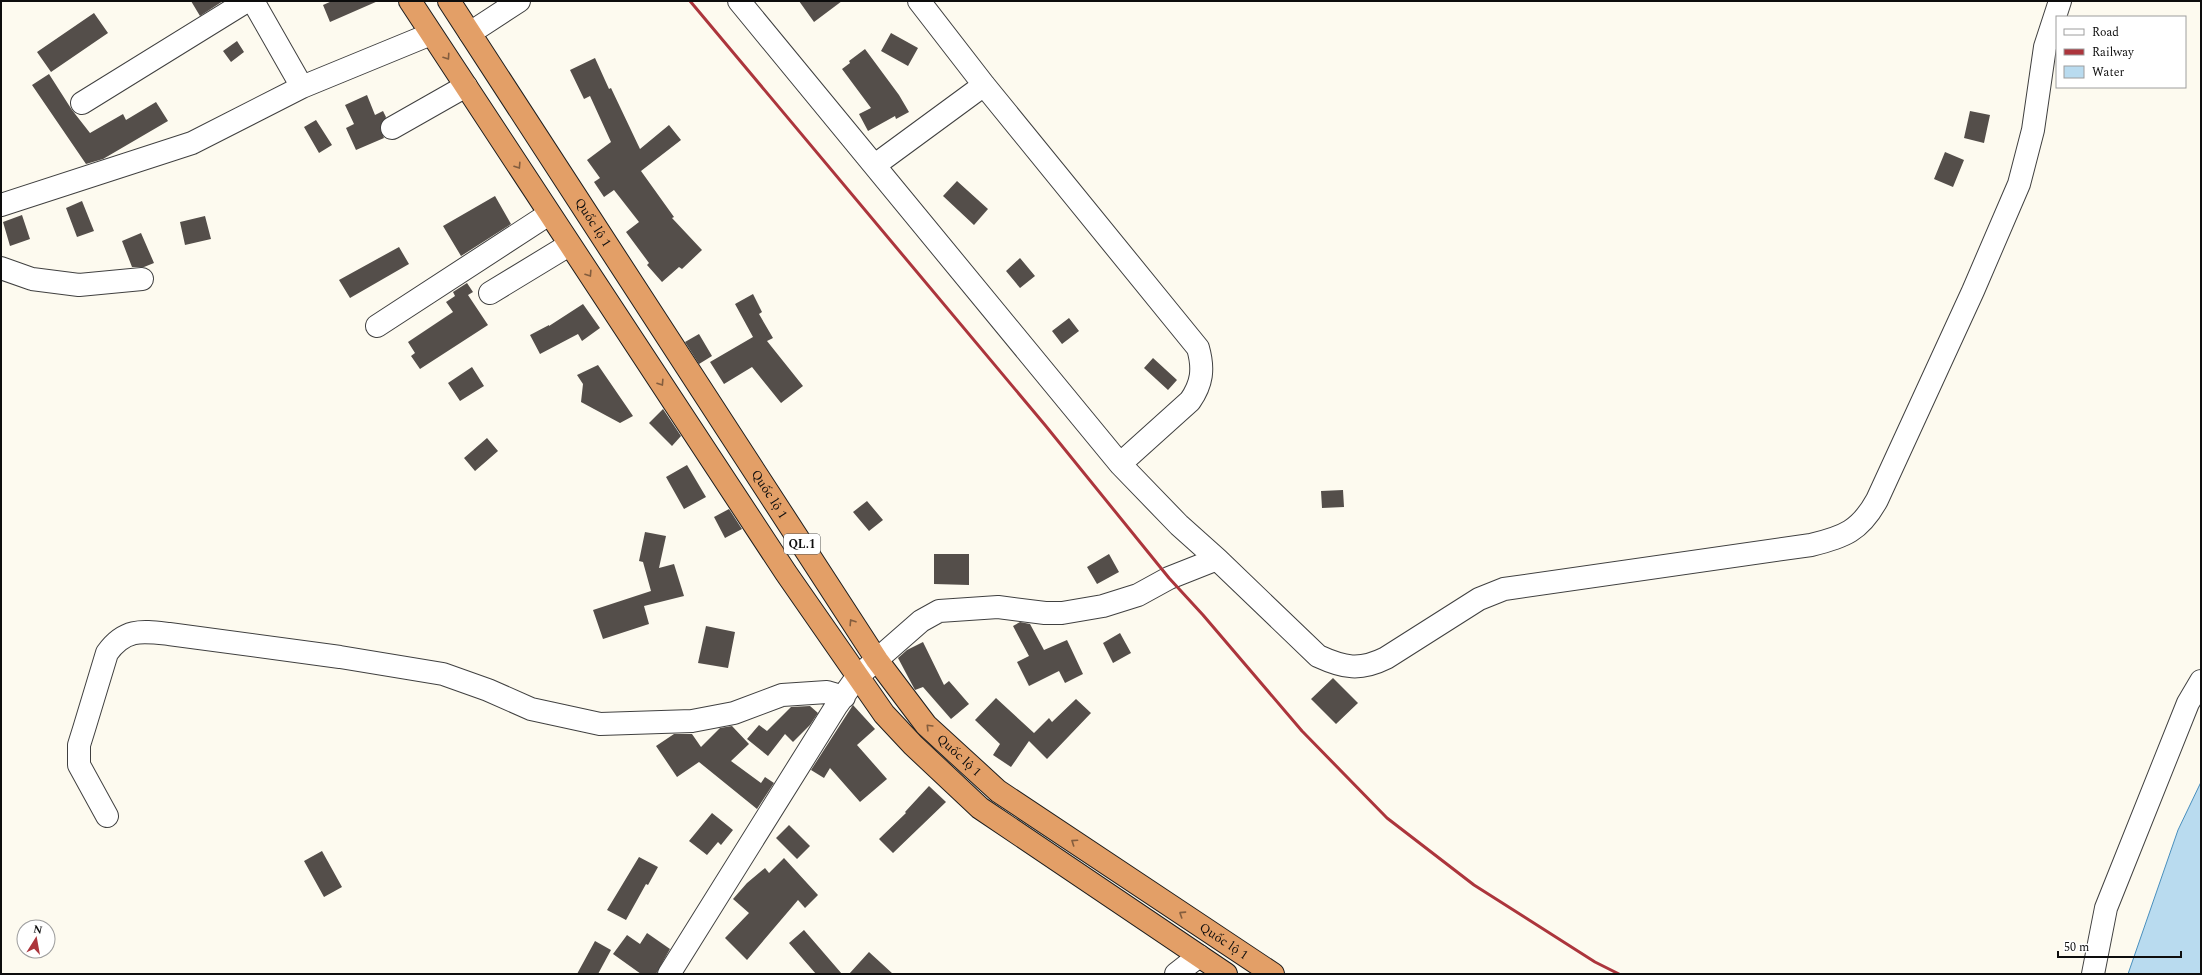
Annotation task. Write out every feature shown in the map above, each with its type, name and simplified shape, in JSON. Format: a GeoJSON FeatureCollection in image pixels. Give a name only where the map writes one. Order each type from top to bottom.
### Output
{"type":"FeatureCollection","features":[{"type":"Feature","properties":{"kind":"highway","name":"Quốc lộ 1"},"geometry":{"type":"LineString","coordinates":[[410,1],[549,214],[857,677],[884,714],[908,740],[980,808],[1226,974]]}},
{"type":"Feature","properties":{"kind":"highway","name":"Quốc lộ 1"},"geometry":{"type":"LineString","coordinates":[[449,1],[877,660],[926,725],[998,791],[1273,974]]}},
{"type":"Feature","properties":{"kind":"street"},"geometry":{"type":"LineString","coordinates":[[82,103],[246,1]]}},
{"type":"Feature","properties":{"kind":"street"},"geometry":{"type":"LineString","coordinates":[[253,1],[302,87]]}},
{"type":"Feature","properties":{"kind":"street"},"geometry":{"type":"LineString","coordinates":[[470,33],[519,1]]}},
{"type":"Feature","properties":{"kind":"street"},"geometry":{"type":"LineString","coordinates":[[739,1],[1120,464],[1169,515],[1318,656],[1336,664],[1355,667],[1371,665],[1386,658],[1479,599],[1504,589],[1811,544],[1848,534],[1860,525],[1877,500],[1973,291],[2019,184],[2033,130],[2045,47],[2060,1]]}},
{"type":"Feature","properties":{"kind":"street"},"geometry":{"type":"LineString","coordinates":[[919,1],[984,86],[1198,348],[1202,371],[1197,391],[1190,401],[1120,464]]}},
{"type":"Feature","properties":{"kind":"street"},"geometry":{"type":"LineString","coordinates":[[1,205],[192,143],[302,87],[431,34]]}},
{"type":"Feature","properties":{"kind":"street"},"geometry":{"type":"LineString","coordinates":[[392,128],[466,86]]}},
{"type":"Feature","properties":{"kind":"street"},"geometry":{"type":"LineString","coordinates":[[875,165],[984,86]]}},
{"type":"Feature","properties":{"kind":"street"},"geometry":{"type":"LineString","coordinates":[[377,326],[549,214]]}},
{"type":"Feature","properties":{"kind":"street"},"geometry":{"type":"LineString","coordinates":[[490,293],[570,245]]}},
{"type":"Feature","properties":{"kind":"street"},"geometry":{"type":"LineString","coordinates":[[1,268],[32,278],[80,285],[142,279]]}},
{"type":"Feature","properties":{"kind":"street"},"geometry":{"type":"LineString","coordinates":[[669,974],[837,705],[857,677],[921,621],[939,611],[998,607],[1062,614],[1102,606],[1138,595],[1169,578],[1217,559]]}},
{"type":"Feature","properties":{"kind":"street"},"geometry":{"type":"LineString","coordinates":[[107,816],[89,786],[79,765],[80,745],[107,652],[116,641],[132,633],[145,631],[177,635],[340,657],[437,673],[488,690],[531,709],[600,724],[692,721],[734,713],[782,695],[827,692],[844,697]]}},
{"type":"Feature","properties":{"kind":"street"},"geometry":{"type":"LineString","coordinates":[[2093,974],[2106,908],[2188,703],[2201,681]]}},
{"type":"Feature","properties":{"kind":"street"},"geometry":{"type":"LineString","coordinates":[[1176,974],[1200,956]]}},
{"type":"Feature","properties":{"kind":"water"},"geometry":{"type":"Polygon","coordinates":[[[2201,782],[2201,974],[2128,974],[2178,830],[2201,782]]]}},
{"type":"Feature","properties":{"kind":"building"},"geometry":{"type":"Polygon","coordinates":[[[191,1],[223,1],[200,16],[191,1]]]}},
{"type":"Feature","properties":{"kind":"building"},"geometry":{"type":"Polygon","coordinates":[[[332,1],[378,1],[330,22],[323,5],[332,1]]]}},
{"type":"Feature","properties":{"kind":"building"},"geometry":{"type":"Polygon","coordinates":[[[799,1],[842,1],[814,22],[799,1]]]}},
{"type":"Feature","properties":{"kind":"building"},"geometry":{"type":"Polygon","coordinates":[[[94,13],[108,33],[51,72],[37,52],[94,13]]]}},
{"type":"Feature","properties":{"kind":"building"},"geometry":{"type":"Polygon","coordinates":[[[891,33],[918,48],[908,66],[881,51],[891,33]]]}},
{"type":"Feature","properties":{"kind":"building"},"geometry":{"type":"Polygon","coordinates":[[[237,41],[244,52],[231,62],[223,51],[237,41]]]}},
{"type":"Feature","properties":{"kind":"building"},"geometry":{"type":"Polygon","coordinates":[[[865,49],[899,95],[909,112],[896,119],[895,116],[868,131],[859,114],[871,108],[842,69],[850,63],[849,61],[865,49]]]}},
{"type":"Feature","properties":{"kind":"building"},"geometry":{"type":"Polygon","coordinates":[[[595,58],[640,149],[669,125],[681,140],[641,171],[674,217],[672,218],[702,250],[682,269],[679,267],[662,282],[647,265],[649,263],[626,232],[639,222],[614,190],[604,197],[594,182],[600,178],[587,160],[611,142],[590,96],[584,99],[570,70],[595,58]]]}},
{"type":"Feature","properties":{"kind":"building"},"geometry":{"type":"Polygon","coordinates":[[[49,74],[72,110],[90,133],[123,114],[126,120],[156,102],[168,121],[103,159],[86,164],[32,85],[49,74]]]}},
{"type":"Feature","properties":{"kind":"building"},"geometry":{"type":"Polygon","coordinates":[[[367,95],[375,115],[383,111],[386,117],[380,128],[384,138],[356,150],[346,128],[354,124],[345,105],[367,95]]]}},
{"type":"Feature","properties":{"kind":"building"},"geometry":{"type":"Polygon","coordinates":[[[1970,111],[1990,115],[1984,143],[1964,138],[1970,111]]]}},
{"type":"Feature","properties":{"kind":"building"},"geometry":{"type":"Polygon","coordinates":[[[316,120],[332,145],[319,153],[304,127],[316,120]]]}},
{"type":"Feature","properties":{"kind":"building"},"geometry":{"type":"Polygon","coordinates":[[[1945,152],[1964,160],[1953,187],[1934,179],[1945,152]]]}},
{"type":"Feature","properties":{"kind":"building"},"geometry":{"type":"Polygon","coordinates":[[[957,181],[988,209],[974,225],[943,196],[957,181]]]}},
{"type":"Feature","properties":{"kind":"building"},"geometry":{"type":"Polygon","coordinates":[[[495,196],[511,224],[461,256],[443,226],[495,196]]]}},
{"type":"Feature","properties":{"kind":"building"},"geometry":{"type":"Polygon","coordinates":[[[82,201],[94,231],[77,237],[66,208],[82,201]]]}},
{"type":"Feature","properties":{"kind":"building"},"geometry":{"type":"Polygon","coordinates":[[[22,215],[30,239],[10,246],[3,222],[22,215]]]}},
{"type":"Feature","properties":{"kind":"building"},"geometry":{"type":"Polygon","coordinates":[[[205,216],[211,239],[185,245],[180,222],[205,216]]]}},
{"type":"Feature","properties":{"kind":"building"},"geometry":{"type":"Polygon","coordinates":[[[141,233],[154,263],[144,267],[132,267],[122,241],[141,233]]]}},
{"type":"Feature","properties":{"kind":"building"},"geometry":{"type":"Polygon","coordinates":[[[399,247],[409,264],[350,298],[339,280],[399,247]]]}},
{"type":"Feature","properties":{"kind":"building"},"geometry":{"type":"Polygon","coordinates":[[[1020,258],[1035,276],[1020,288],[1006,271],[1020,258]]]}},
{"type":"Feature","properties":{"kind":"building"},"geometry":{"type":"Polygon","coordinates":[[[467,283],[473,292],[468,295],[488,325],[420,369],[411,356],[415,353],[408,342],[453,312],[446,302],[455,296],[453,292],[467,283]]]}},
{"type":"Feature","properties":{"kind":"building"},"geometry":{"type":"Polygon","coordinates":[[[753,294],[762,312],[759,314],[773,338],[767,341],[803,386],[781,403],[752,367],[724,384],[710,362],[753,337],[735,304],[753,294]]]}},
{"type":"Feature","properties":{"kind":"building"},"geometry":{"type":"Polygon","coordinates":[[[583,304],[600,328],[582,341],[578,334],[540,354],[530,335],[549,326],[583,304]]]}},
{"type":"Feature","properties":{"kind":"building"},"geometry":{"type":"Polygon","coordinates":[[[1069,318],[1079,331],[1062,344],[1052,331],[1069,318]]]}},
{"type":"Feature","properties":{"kind":"building"},"geometry":{"type":"Polygon","coordinates":[[[699,334],[712,356],[699,364],[685,342],[699,334]]]}},
{"type":"Feature","properties":{"kind":"building"},"geometry":{"type":"Polygon","coordinates":[[[1153,358],[1177,380],[1168,390],[1144,368],[1153,358]]]}},
{"type":"Feature","properties":{"kind":"building"},"geometry":{"type":"Polygon","coordinates":[[[598,365],[633,416],[620,423],[581,402],[583,384],[577,375],[598,365]]]}},
{"type":"Feature","properties":{"kind":"building"},"geometry":{"type":"Polygon","coordinates":[[[472,367],[484,386],[460,401],[448,383],[472,367]]]}},
{"type":"Feature","properties":{"kind":"building"},"geometry":{"type":"Polygon","coordinates":[[[663,409],[681,436],[672,446],[649,423],[663,409]]]}},
{"type":"Feature","properties":{"kind":"building"},"geometry":{"type":"Polygon","coordinates":[[[487,438],[498,451],[475,471],[464,458],[487,438]]]}},
{"type":"Feature","properties":{"kind":"building"},"geometry":{"type":"Polygon","coordinates":[[[687,465],[706,497],[684,509],[666,477],[687,465]]]}},
{"type":"Feature","properties":{"kind":"building"},"geometry":{"type":"Polygon","coordinates":[[[1343,490],[1344,507],[1322,508],[1321,491],[1343,490]]]}},
{"type":"Feature","properties":{"kind":"building"},"geometry":{"type":"Polygon","coordinates":[[[867,501],[883,520],[869,531],[853,512],[867,501]]]}},
{"type":"Feature","properties":{"kind":"building"},"geometry":{"type":"Polygon","coordinates":[[[729,509],[742,529],[725,538],[714,517],[729,509]]]}},
{"type":"Feature","properties":{"kind":"building"},"geometry":{"type":"Polygon","coordinates":[[[645,532],[666,536],[659,568],[674,564],[684,596],[644,606],[649,624],[603,639],[593,610],[651,591],[643,562],[639,561],[645,532]]]}},
{"type":"Feature","properties":{"kind":"building"},"geometry":{"type":"Polygon","coordinates":[[[934,554],[969,554],[969,585],[934,584],[934,554]]]}},
{"type":"Feature","properties":{"kind":"building"},"geometry":{"type":"Polygon","coordinates":[[[1109,554],[1119,572],[1097,584],[1087,567],[1109,554]]]}},
{"type":"Feature","properties":{"kind":"building"},"geometry":{"type":"Polygon","coordinates":[[[1020,622],[1030,624],[1044,650],[1067,640],[1083,674],[1065,683],[1059,671],[1029,686],[1017,662],[1029,656],[1013,626],[1020,622]]]}},
{"type":"Feature","properties":{"kind":"building"},"geometry":{"type":"Polygon","coordinates":[[[706,626],[735,632],[728,668],[698,663],[706,626]]]}},
{"type":"Feature","properties":{"kind":"building"},"geometry":{"type":"Polygon","coordinates":[[[1120,633],[1131,653],[1113,663],[1103,643],[1120,633]]]}},
{"type":"Feature","properties":{"kind":"building"},"geometry":{"type":"Polygon","coordinates":[[[923,642],[944,685],[949,681],[969,704],[951,719],[923,687],[915,690],[898,658],[907,650],[923,642]]]}},
{"type":"Feature","properties":{"kind":"building"},"geometry":{"type":"Polygon","coordinates":[[[1333,678],[1358,703],[1336,724],[1311,699],[1333,678]]]}},
{"type":"Feature","properties":{"kind":"building"},"geometry":{"type":"Polygon","coordinates":[[[996,698],[1034,733],[1049,718],[1052,722],[1076,699],[1091,713],[1047,759],[1029,741],[1011,767],[993,755],[1000,744],[975,720],[996,698]]]}},
{"type":"Feature","properties":{"kind":"building"},"geometry":{"type":"Polygon","coordinates":[[[853,705],[875,729],[857,745],[887,779],[860,802],[830,768],[824,778],[811,770],[853,705]]]}},
{"type":"Feature","properties":{"kind":"building"},"geometry":{"type":"Polygon","coordinates":[[[810,706],[818,713],[810,725],[793,742],[785,734],[768,756],[747,739],[759,725],[767,731],[791,707],[810,706]]]}},
{"type":"Feature","properties":{"kind":"building"},"geometry":{"type":"Polygon","coordinates":[[[732,726],[749,744],[731,761],[761,783],[765,777],[774,783],[757,809],[699,762],[677,777],[656,746],[674,734],[692,734],[701,747],[720,728],[732,726]]]}},
{"type":"Feature","properties":{"kind":"building"},"geometry":{"type":"Polygon","coordinates":[[[929,786],[946,802],[893,853],[879,839],[906,813],[905,812],[929,786]]]}},
{"type":"Feature","properties":{"kind":"building"},"geometry":{"type":"Polygon","coordinates":[[[712,813],[733,830],[721,845],[718,842],[707,855],[689,841],[712,813]]]}},
{"type":"Feature","properties":{"kind":"building"},"geometry":{"type":"Polygon","coordinates":[[[789,825],[810,846],[797,859],[776,838],[789,825]]]}},
{"type":"Feature","properties":{"kind":"building"},"geometry":{"type":"Polygon","coordinates":[[[322,851],[342,887],[324,897],[304,861],[322,851]]]}},
{"type":"Feature","properties":{"kind":"building"},"geometry":{"type":"Polygon","coordinates":[[[639,857],[658,867],[648,885],[646,884],[626,920],[607,910],[639,857]]]}},
{"type":"Feature","properties":{"kind":"building"},"geometry":{"type":"Polygon","coordinates":[[[784,858],[818,895],[805,908],[798,900],[747,960],[725,938],[749,913],[733,899],[747,883],[765,868],[769,873],[784,858]]]}},
{"type":"Feature","properties":{"kind":"building"},"geometry":{"type":"Polygon","coordinates":[[[804,930],[842,974],[816,974],[789,943],[804,930]]]}},
{"type":"Feature","properties":{"kind":"building"},"geometry":{"type":"Polygon","coordinates":[[[647,933],[670,949],[656,974],[641,974],[613,954],[627,935],[640,944],[647,933]]]}},
{"type":"Feature","properties":{"kind":"building"},"geometry":{"type":"Polygon","coordinates":[[[595,941],[611,950],[598,974],[577,974],[595,941]]]}},
{"type":"Feature","properties":{"kind":"building"},"geometry":{"type":"Polygon","coordinates":[[[869,952],[893,974],[849,974],[869,952]]]}},
{"type":"Feature","properties":{"kind":"railway"},"geometry":{"type":"LineString","coordinates":[[690,1],[1045,425],[1169,578],[1203,615],[1302,731],[1387,818],[1474,885],[1595,962],[1619,974]]}}]}
